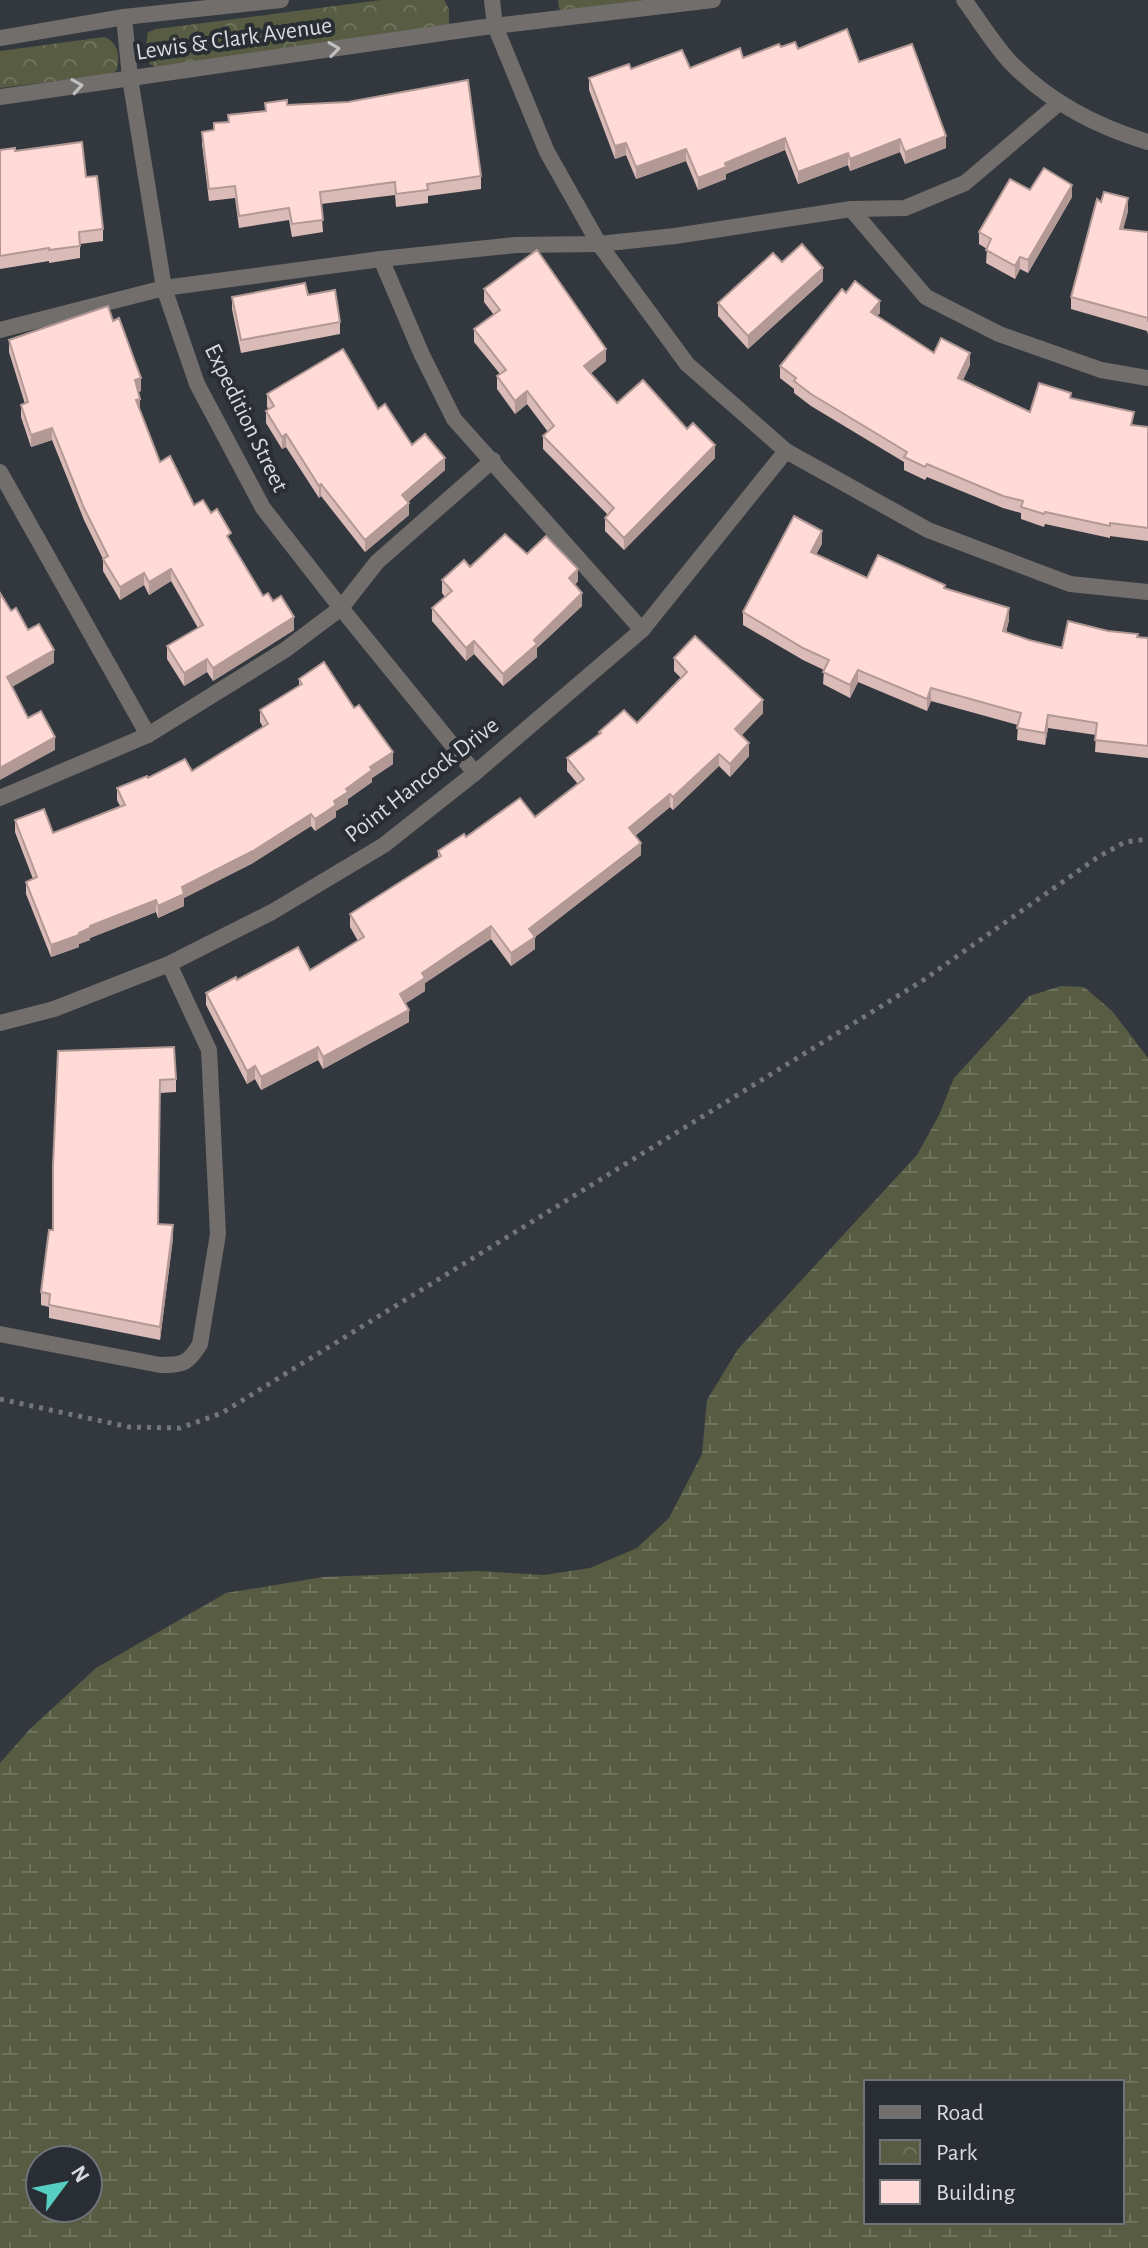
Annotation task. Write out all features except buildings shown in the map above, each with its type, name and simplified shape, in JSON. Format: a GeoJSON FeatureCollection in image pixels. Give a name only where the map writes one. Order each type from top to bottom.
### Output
{"type":"FeatureCollection","features":[{"type":"Feature","properties":{"kind":"street","name":"Lewis & Clark Avenue"},"geometry":{"type":"LineString","coordinates":[[0,38],[124,17],[281,0]]}},
{"type":"Feature","properties":{"kind":"street"},"geometry":{"type":"LineString","coordinates":[[492,0],[495,26],[547,152],[599,244],[687,364],[786,451],[928,530],[1070,584],[1148,592]]}},
{"type":"Feature","properties":{"kind":"street","name":"Lewis & Clark Avenue"},"geometry":{"type":"LineString","coordinates":[[0,97],[495,26],[713,0]]}},
{"type":"Feature","properties":{"kind":"street"},"geometry":{"type":"LineString","coordinates":[[964,0],[1012,64],[1059,103],[1115,132],[1148,142]]}},
{"type":"Feature","properties":{"kind":"street","name":"Expedition Street"},"geometry":{"type":"LineString","coordinates":[[124,17],[130,78],[164,288],[197,384],[263,508],[475,773]]}},
{"type":"Feature","properties":{"kind":"street"},"geometry":{"type":"LineString","coordinates":[[0,330],[164,288],[381,259],[516,245],[599,244],[675,236],[851,209],[905,208],[965,183],[1059,103]]}},
{"type":"Feature","properties":{"kind":"street"},"geometry":{"type":"LineString","coordinates":[[851,209],[926,297],[999,334],[1101,370],[1148,378]]}},
{"type":"Feature","properties":{"kind":"street"},"geometry":{"type":"LineString","coordinates":[[381,259],[422,355],[454,419],[642,630]]}},
{"type":"Feature","properties":{"kind":"street","name":"Point Hancock Drive"},"geometry":{"type":"LineString","coordinates":[[0,1023],[54,1009],[169,964],[272,912],[384,845],[475,773],[642,630],[786,451]]}},
{"type":"Feature","properties":{"kind":"street"},"geometry":{"type":"LineString","coordinates":[[0,798],[148,735],[285,650],[341,608],[377,562],[493,460]]}},
{"type":"Feature","properties":{"kind":"street"},"geometry":{"type":"LineString","coordinates":[[0,472],[148,735]]}},
{"type":"Feature","properties":{"kind":"street"},"geometry":{"type":"LineString","coordinates":[[0,1334],[160,1365],[179,1365],[191,1358],[200,1344],[218,1234],[209,1050],[169,964]]}},
{"type":"Feature","properties":{"kind":"path"},"geometry":{"type":"LineString","coordinates":[[0,1399],[129,1427],[180,1428],[222,1413],[922,981],[1098,857],[1125,842],[1148,839]]}},
{"type":"Feature","properties":{"kind":"green space"},"geometry":{"type":"Polygon","coordinates":[[[381,0],[444,0],[449,9],[449,25],[158,69],[150,64],[146,46],[148,32],[157,29],[381,0]]]}},
{"type":"Feature","properties":{"kind":"green space"},"geometry":{"type":"Polygon","coordinates":[[[558,0],[686,0],[563,14],[558,0]]]}},
{"type":"Feature","properties":{"kind":"green space"},"geometry":{"type":"Polygon","coordinates":[[[104,37],[112,42],[118,54],[117,70],[111,74],[0,88],[0,51],[104,37]]]}},
{"type":"Feature","properties":{"kind":"green space"},"geometry":{"type":"Polygon","coordinates":[[[1061,986],[1084,987],[1112,1011],[1148,1058],[1148,2248],[0,2248],[0,1763],[30,1729],[96,1668],[226,1593],[323,1577],[478,1571],[544,1575],[590,1568],[637,1548],[669,1518],[702,1454],[707,1400],[738,1349],[917,1155],[939,1115],[954,1078],[1029,996],[1061,986]]]}}]}
